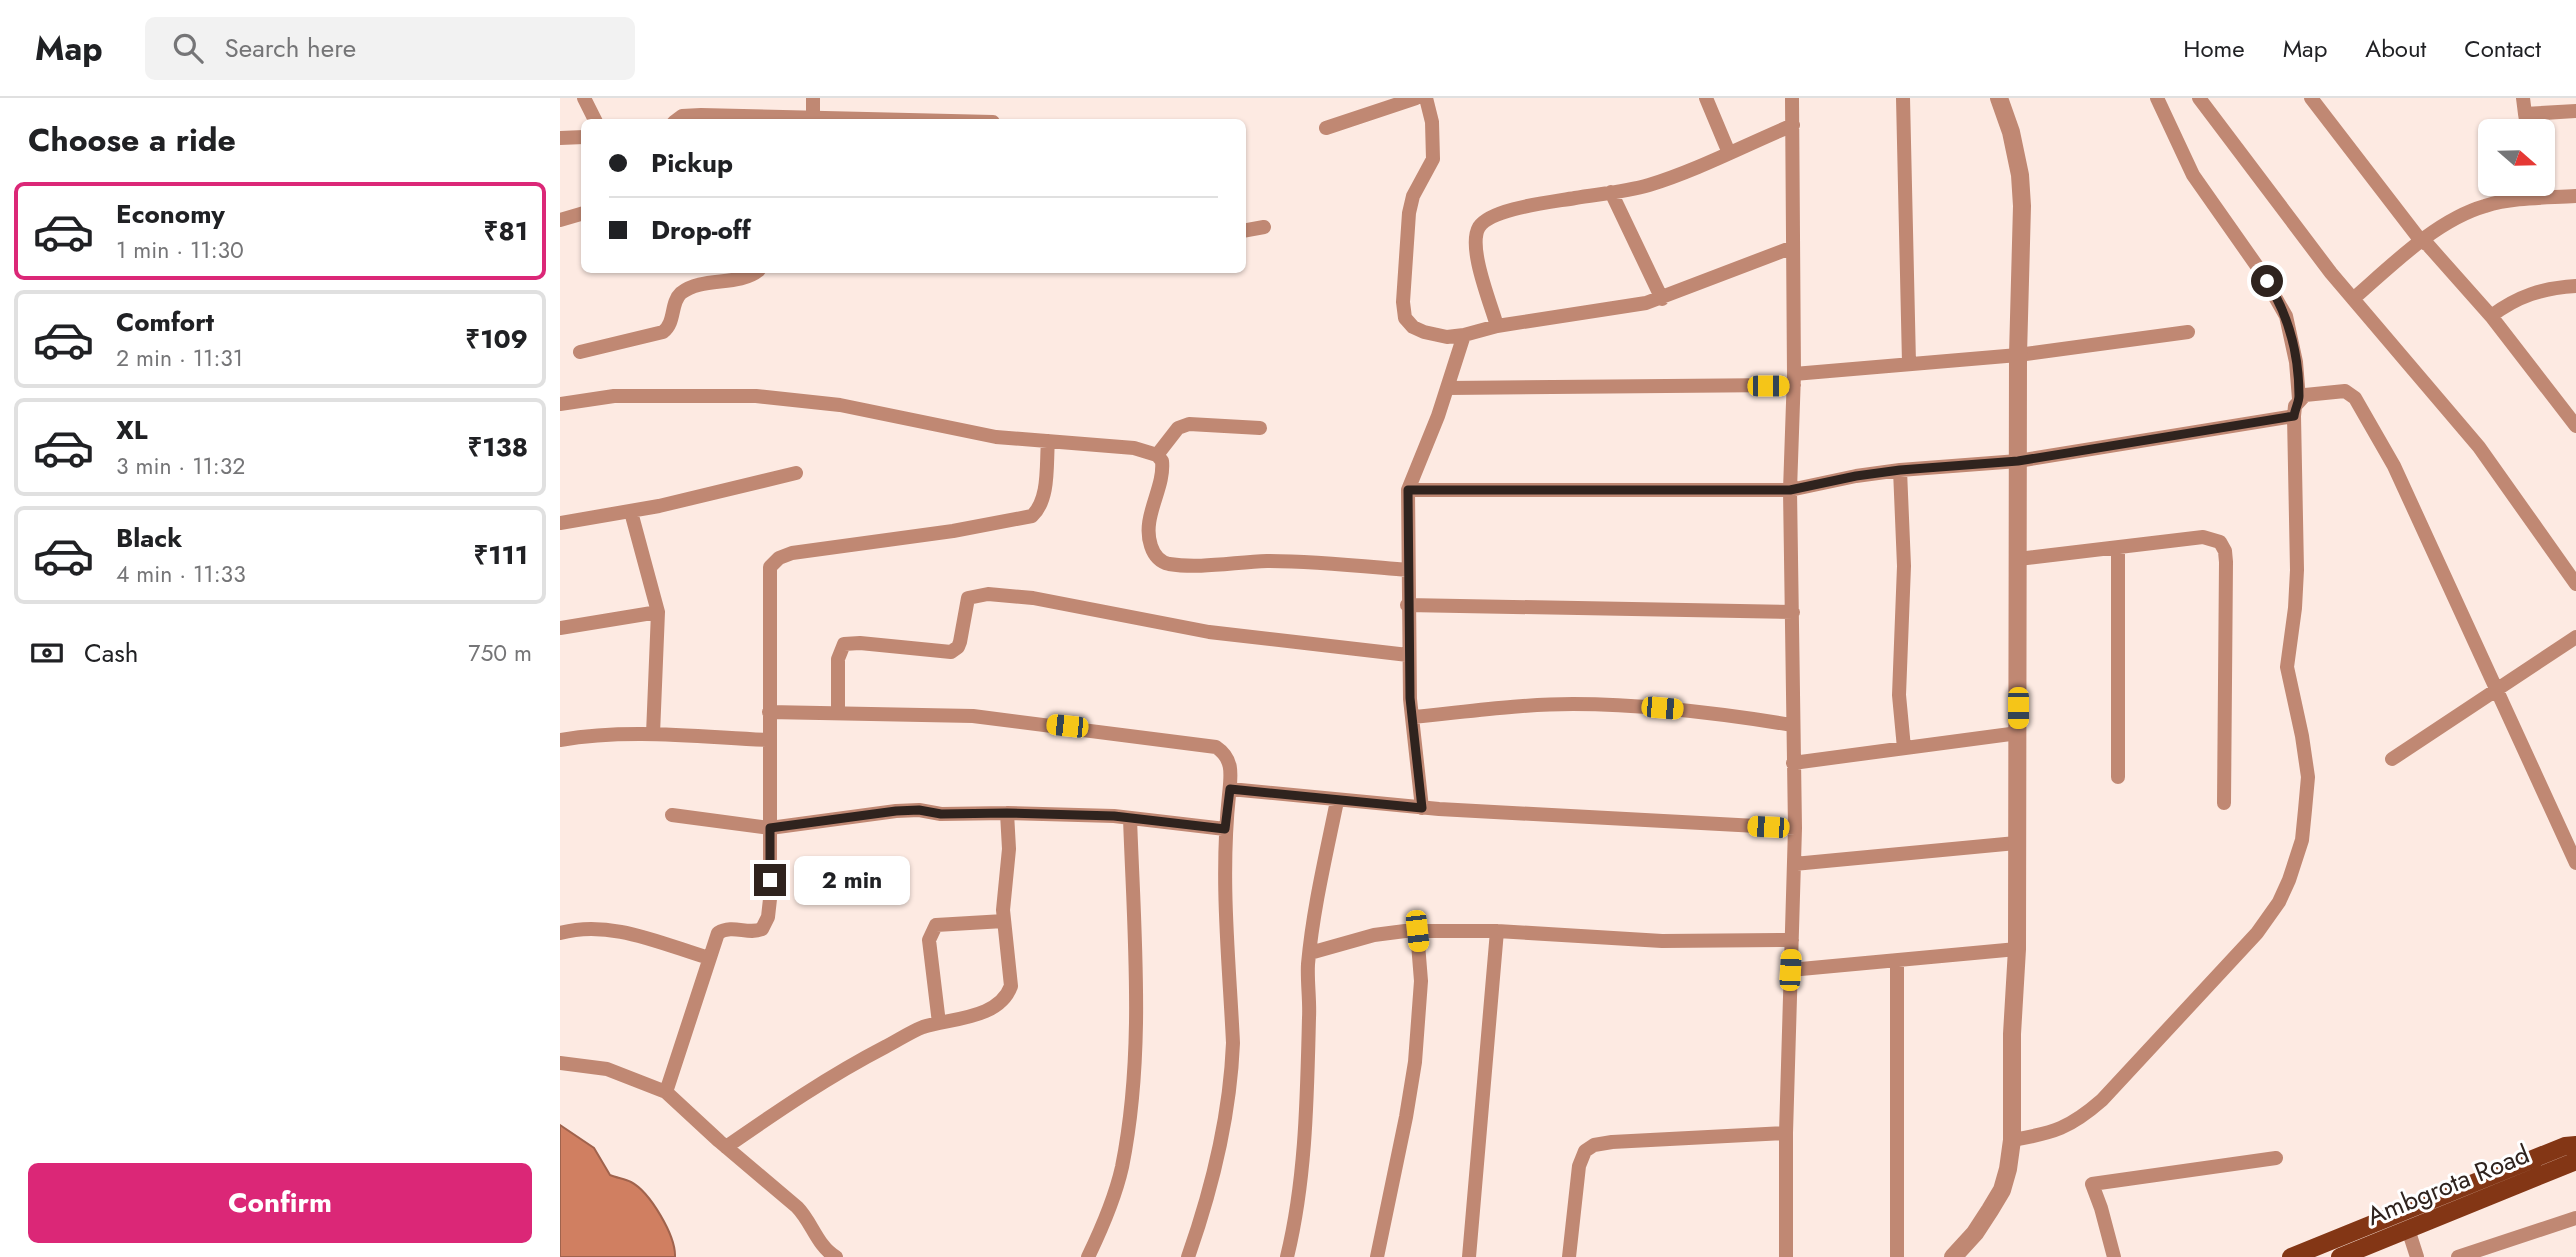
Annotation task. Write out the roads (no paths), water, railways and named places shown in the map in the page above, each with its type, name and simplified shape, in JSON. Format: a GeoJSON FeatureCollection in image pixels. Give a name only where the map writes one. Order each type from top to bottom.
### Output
{"type":"FeatureCollection","features":[{"type":"Feature","properties":{"kind":"main road"},"geometry":{"type":"LineString","coordinates":[[2291,1257],[2565,1146],[2576,1145]]}},
{"type":"Feature","properties":{"kind":"main road","name":"Ambgrota Road"},"geometry":{"type":"LineString","coordinates":[[2340,1257],[2576,1161]]}},
{"type":"Feature","properties":{"kind":"street"},"geometry":{"type":"LineString","coordinates":[[584,98],[594,119]]}},
{"type":"Feature","properties":{"kind":"street"},"geometry":{"type":"LineString","coordinates":[[813,98],[813,117]]}},
{"type":"Feature","properties":{"kind":"street"},"geometry":{"type":"LineString","coordinates":[[1326,128],[1416,98]]}},
{"type":"Feature","properties":{"kind":"street"},"geometry":{"type":"LineString","coordinates":[[1426,98],[1432,122],[1433,159],[1413,196],[1409,213],[1403,302],[1405,318],[1413,327],[1447,337],[1497,326],[1615,310],[1662,299],[1793,247]]}},
{"type":"Feature","properties":{"kind":"street"},"geometry":{"type":"LineString","coordinates":[[1706,98],[1729,152]]}},
{"type":"Feature","properties":{"kind":"street"},"geometry":{"type":"LineString","coordinates":[[1786,1257],[1786,1133],[1795,828],[1790,490],[1794,380],[1792,98]]}},
{"type":"Feature","properties":{"kind":"street"},"geometry":{"type":"LineString","coordinates":[[1903,98],[1909,363]]}},
{"type":"Feature","properties":{"kind":"street"},"geometry":{"type":"LineString","coordinates":[[1953,1257],[1975,1233],[2002,1189],[2012,1140],[2012,1034],[2017,949],[2020,185],[2011,132],[1999,98]]}},
{"type":"Feature","properties":{"kind":"street"},"geometry":{"type":"LineString","coordinates":[[2012,1140],[2059,1130],[2080,1119],[2102,1100],[2257,933],[2279,902],[2302,840],[2308,777],[2287,667],[2297,570],[2294,416],[2299,399],[2296,362],[2286,316],[2259,270],[2193,175],[2157,98]]}},
{"type":"Feature","properties":{"kind":"street"},"geometry":{"type":"LineString","coordinates":[[2199,98],[2353,299],[2479,447],[2576,584]]}},
{"type":"Feature","properties":{"kind":"street"},"geometry":{"type":"LineString","coordinates":[[2311,98],[2421,241],[2428,245],[2491,316],[2576,425]]}},
{"type":"Feature","properties":{"kind":"street"},"geometry":{"type":"LineString","coordinates":[[2524,98],[2526,119]]}},
{"type":"Feature","properties":{"kind":"street"},"geometry":{"type":"LineString","coordinates":[[2525,114],[2576,111]]}},
{"type":"Feature","properties":{"kind":"street"},"geometry":{"type":"LineString","coordinates":[[678,119],[690,115],[885,119]]}},
{"type":"Feature","properties":{"kind":"street"},"geometry":{"type":"LineString","coordinates":[[1497,326],[1479,266],[1475,238],[1484,221],[1509,211],[1656,183],[1793,125]]}},
{"type":"Feature","properties":{"kind":"street"},"geometry":{"type":"LineString","coordinates":[[560,138],[581,137]]}},
{"type":"Feature","properties":{"kind":"street"},"geometry":{"type":"LineString","coordinates":[[1611,192],[1662,299]]}},
{"type":"Feature","properties":{"kind":"street"},"geometry":{"type":"LineString","coordinates":[[2555,193],[2576,196]]}},
{"type":"Feature","properties":{"kind":"street"},"geometry":{"type":"LineString","coordinates":[[2353,299],[2421,241],[2475,209],[2520,196]]}},
{"type":"Feature","properties":{"kind":"street"},"geometry":{"type":"LineString","coordinates":[[560,220],[581,214]]}},
{"type":"Feature","properties":{"kind":"street"},"geometry":{"type":"LineString","coordinates":[[1246,230],[1264,227]]}},
{"type":"Feature","properties":{"kind":"street"},"geometry":{"type":"LineString","coordinates":[[580,352],[663,332],[671,322],[677,298],[682,293],[697,286],[753,273]]}},
{"type":"Feature","properties":{"kind":"street"},"geometry":{"type":"LineString","coordinates":[[2491,316],[2529,293],[2545,288],[2576,286]]}},
{"type":"Feature","properties":{"kind":"street"},"geometry":{"type":"LineString","coordinates":[[1448,388],[1794,380],[1909,363],[2018,355],[2188,332]]}},
{"type":"Feature","properties":{"kind":"street"},"geometry":{"type":"LineString","coordinates":[[1422,808],[1408,655],[1408,490],[1448,388],[1464,335]]}},
{"type":"Feature","properties":{"kind":"street"},"geometry":{"type":"LineString","coordinates":[[2299,399],[2315,392],[2338,390],[2351,393],[2355,398],[2394,466],[2576,863]]}},
{"type":"Feature","properties":{"kind":"street"},"geometry":{"type":"LineString","coordinates":[[560,404],[614,396],[756,396],[840,405],[984,435],[1134,448],[1157,455],[1162,466],[1150,519],[1149,538],[1155,555],[1162,561],[1184,565],[1267,561],[1407,570]]}},
{"type":"Feature","properties":{"kind":"street"},"geometry":{"type":"LineString","coordinates":[[1408,490],[1790,490],[1900,470],[2018,461],[2294,416]]}},
{"type":"Feature","properties":{"kind":"street"},"geometry":{"type":"LineString","coordinates":[[1157,455],[1178,428],[1189,424],[1260,428]]}},
{"type":"Feature","properties":{"kind":"street"},"geometry":{"type":"LineString","coordinates":[[666,1092],[718,933],[726,929],[756,931],[765,925],[770,900],[768,575],[774,562],[792,554],[953,531],[1032,516],[1038,511],[1045,489],[1048,441]]}},
{"type":"Feature","properties":{"kind":"street"},"geometry":{"type":"LineString","coordinates":[[1900,470],[1904,566],[1899,695],[1904,748]]}},
{"type":"Feature","properties":{"kind":"street"},"geometry":{"type":"LineString","coordinates":[[560,523],[631,512],[734,490],[796,473]]}},
{"type":"Feature","properties":{"kind":"street"},"geometry":{"type":"LineString","coordinates":[[631,512],[659,612],[653,734]]}},
{"type":"Feature","properties":{"kind":"street"},"geometry":{"type":"LineString","coordinates":[[2018,559],[2203,537],[2214,538],[2220,542],[2225,551],[2224,803]]}},
{"type":"Feature","properties":{"kind":"street"},"geometry":{"type":"LineString","coordinates":[[2118,548],[2118,777]]}},
{"type":"Feature","properties":{"kind":"street"},"geometry":{"type":"LineString","coordinates":[[838,713],[838,659],[844,645],[860,643],[951,652],[960,642],[968,598],[978,595],[1032,597],[1143,621],[1264,640],[1408,655]]}},
{"type":"Feature","properties":{"kind":"street"},"geometry":{"type":"LineString","coordinates":[[1407,605],[1793,612]]}},
{"type":"Feature","properties":{"kind":"street"},"geometry":{"type":"LineString","coordinates":[[560,628],[659,612]]}},
{"type":"Feature","properties":{"kind":"street"},"geometry":{"type":"LineString","coordinates":[[2392,759],[2576,636]]}},
{"type":"Feature","properties":{"kind":"street"},"geometry":{"type":"LineString","coordinates":[[1412,717],[1532,705],[1573,704],[1702,711],[1792,725]]}},
{"type":"Feature","properties":{"kind":"street"},"geometry":{"type":"LineString","coordinates":[[769,712],[973,716],[1216,747],[1229,758],[1232,772],[1224,853],[1232,1068],[1215,1169],[1188,1257]]}},
{"type":"Feature","properties":{"kind":"street"},"geometry":{"type":"LineString","coordinates":[[1793,763],[2018,733]]}},
{"type":"Feature","properties":{"kind":"street"},"geometry":{"type":"LineString","coordinates":[[560,740],[607,734],[653,734],[769,740]]}},
{"type":"Feature","properties":{"kind":"street"},"geometry":{"type":"LineString","coordinates":[[1230,789],[1422,808],[1795,828]]}},
{"type":"Feature","properties":{"kind":"street"},"geometry":{"type":"LineString","coordinates":[[1287,1257],[1300,1180],[1307,1096],[1310,953],[1317,897],[1337,801]]}},
{"type":"Feature","properties":{"kind":"street"},"geometry":{"type":"LineString","coordinates":[[672,815],[770,828],[919,810],[941,814],[1007,813],[1130,818],[1225,829]]}},
{"type":"Feature","properties":{"kind":"street"},"geometry":{"type":"LineString","coordinates":[[726,1147],[824,1080],[921,1028],[986,1011],[1008,996],[1011,986],[1003,910],[1009,849],[1007,813]]}},
{"type":"Feature","properties":{"kind":"street"},"geometry":{"type":"LineString","coordinates":[[1088,1257],[1102,1227],[1121,1168],[1132,1088],[1135,974],[1130,818]]}},
{"type":"Feature","properties":{"kind":"street"},"geometry":{"type":"LineString","coordinates":[[1794,864],[2016,843]]}},
{"type":"Feature","properties":{"kind":"street"},"geometry":{"type":"LineString","coordinates":[[939,1023],[929,940],[932,931],[936,925],[1004,922]]}},
{"type":"Feature","properties":{"kind":"street"},"geometry":{"type":"LineString","coordinates":[[560,933],[599,928],[620,931],[709,958]]}},
{"type":"Feature","properties":{"kind":"street"},"geometry":{"type":"LineString","coordinates":[[1310,953],[1374,935],[1417,931],[1497,931],[1662,941],[1792,940]]}},
{"type":"Feature","properties":{"kind":"street"},"geometry":{"type":"LineString","coordinates":[[1377,1257],[1415,1062],[1421,981],[1417,931]]}},
{"type":"Feature","properties":{"kind":"street"},"geometry":{"type":"LineString","coordinates":[[1469,1257],[1497,931]]}},
{"type":"Feature","properties":{"kind":"street"},"geometry":{"type":"LineString","coordinates":[[1790,970],[2017,949]]}},
{"type":"Feature","properties":{"kind":"street"},"geometry":{"type":"LineString","coordinates":[[1897,1257],[1898,961]]}},
{"type":"Feature","properties":{"kind":"street"},"geometry":{"type":"LineString","coordinates":[[560,1063],[607,1069],[666,1092],[797,1207],[824,1247],[836,1257]]}},
{"type":"Feature","properties":{"kind":"street"},"geometry":{"type":"LineString","coordinates":[[1569,1257],[1579,1166],[1584,1151],[1594,1145],[1786,1133]]}},
{"type":"Feature","properties":{"kind":"street"},"geometry":{"type":"LineString","coordinates":[[2114,1257],[2092,1184],[2276,1158]]}},
{"type":"Feature","properties":{"kind":"street"},"geometry":{"type":"LineString","coordinates":[[2458,1257],[2576,1218]]}},
{"type":"Feature","properties":{"kind":"street"},"geometry":{"type":"LineString","coordinates":[[2408,1229],[2417,1257]]}}]}
